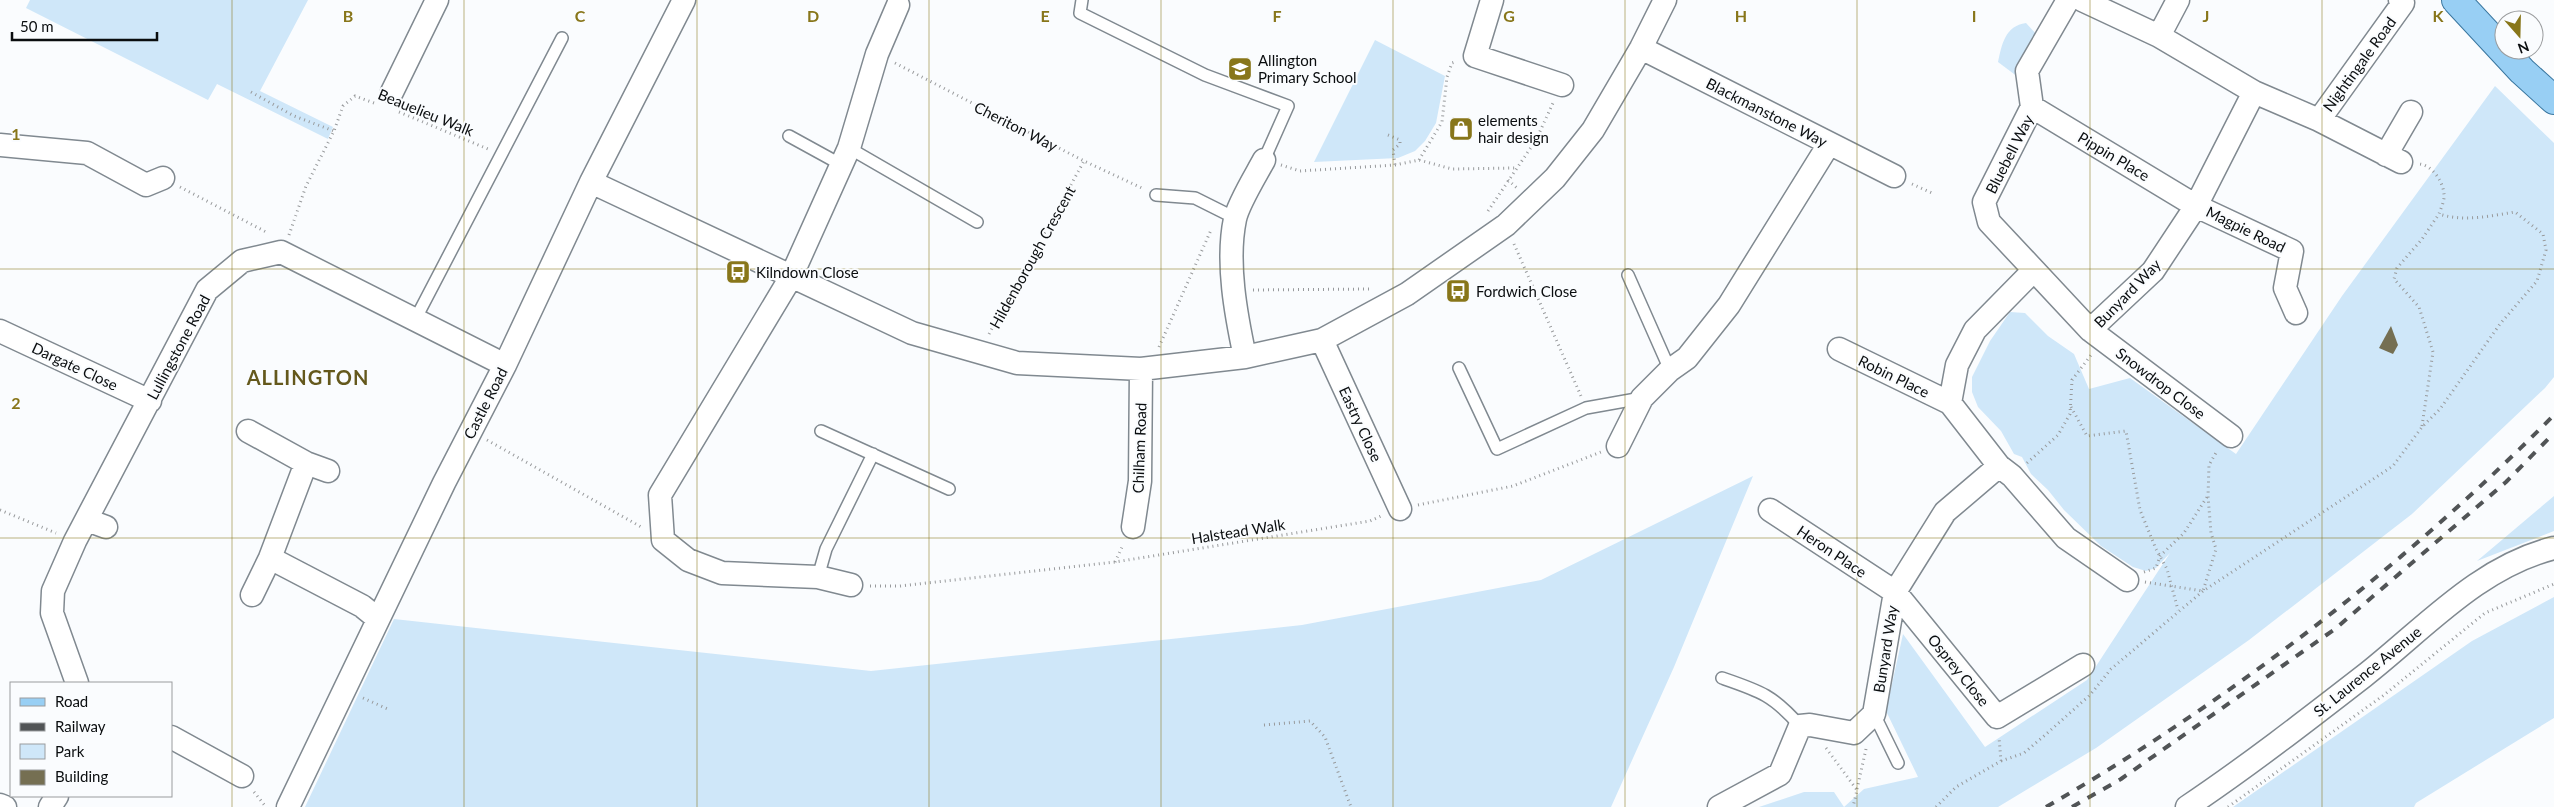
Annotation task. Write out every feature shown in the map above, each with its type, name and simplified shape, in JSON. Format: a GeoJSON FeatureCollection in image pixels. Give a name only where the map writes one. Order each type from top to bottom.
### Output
{"type":"FeatureCollection","features":[{"type":"Feature","properties":{"kind":"main road"},"geometry":{"type":"LineString","coordinates":[[2456,0],[2522,70],[2554,100]]}},
{"type":"Feature","properties":{"kind":"street"},"geometry":{"type":"LineString","coordinates":[[389,102],[437,0]]}},
{"type":"Feature","properties":{"kind":"street","name":"Castle Road"},"geometry":{"type":"LineString","coordinates":[[288,807],[378,619],[505,365],[591,182],[684,0]]}},
{"type":"Feature","properties":{"kind":"street"},"geometry":{"type":"LineString","coordinates":[[1492,0],[1475,56],[1562,85]]}},
{"type":"Feature","properties":{"kind":"street"},"geometry":{"type":"LineString","coordinates":[[591,182],[912,333],[1017,363],[1145,369],[1245,357],[1322,340],[1408,294],[1506,225],[1555,178],[1576,153],[1608,107],[1665,0]]}},
{"type":"Feature","properties":{"kind":"street","name":"Bluebell Way"},"geometry":{"type":"LineString","coordinates":[[2034,270],[1989,222],[1984,202],[2032,107],[2027,71],[2068,0]]}},
{"type":"Feature","properties":{"kind":"street"},"geometry":{"type":"LineString","coordinates":[[2082,0],[2160,36],[2254,92]]}},
{"type":"Feature","properties":{"kind":"street"},"geometry":{"type":"LineString","coordinates":[[2160,36],[2178,0]]}},
{"type":"Feature","properties":{"kind":"street","name":"Nightingale Road"},"geometry":{"type":"LineString","coordinates":[[2254,92],[2319,120],[2403,3],[2400,0]]}},
{"type":"Feature","properties":{"kind":"street"},"geometry":{"type":"LineString","coordinates":[[851,585],[818,577],[722,573],[688,560],[663,540],[660,496],[790,277],[844,156],[877,54],[898,5]]}},
{"type":"Feature","properties":{"kind":"street","name":"Blackmanstone Way"},"geometry":{"type":"LineString","coordinates":[[1641,48],[1894,176]]}},
{"type":"Feature","properties":{"kind":"street","name":"Bunyard Way"},"geometry":{"type":"LineString","coordinates":[[2034,270],[2097,335],[2153,271],[2196,206],[2254,92]]}},
{"type":"Feature","properties":{"kind":"street","name":"Pippin Place"},"geometry":{"type":"LineString","coordinates":[[2032,107],[2196,206]]}},
{"type":"Feature","properties":{"kind":"street"},"geometry":{"type":"LineString","coordinates":[[2319,120],[2393,158],[2411,112]]}},
{"type":"Feature","properties":{"kind":"street"},"geometry":{"type":"LineString","coordinates":[[1618,446],[1642,398],[1670,370],[1687,358],[1729,305],[1829,144]]}},
{"type":"Feature","properties":{"kind":"street"},"geometry":{"type":"LineString","coordinates":[[0,145],[87,153],[146,185],[163,178]]}},
{"type":"Feature","properties":{"kind":"street"},"geometry":{"type":"LineString","coordinates":[[1245,357],[1232,267],[1228,214],[1264,160]]}},
{"type":"Feature","properties":{"kind":"street","name":"Magpie Road"},"geometry":{"type":"LineString","coordinates":[[2196,206],[2292,251],[2285,288],[2296,313]]}},
{"type":"Feature","properties":{"kind":"street"},"geometry":{"type":"LineString","coordinates":[[284,247],[415,320],[505,365]]}},
{"type":"Feature","properties":{"kind":"street","name":"Lullingstone Road"},"geometry":{"type":"LineString","coordinates":[[78,682],[52,613],[53,591],[75,541],[97,524],[150,401],[207,290],[242,260],[284,247]]}},
{"type":"Feature","properties":{"kind":"street"},"geometry":{"type":"LineString","coordinates":[[2034,270],[1975,330],[1958,365],[1950,404],[2006,471],[2066,538],[2128,580]]}},
{"type":"Feature","properties":{"kind":"street","name":"Dargate Close"},"geometry":{"type":"LineString","coordinates":[[0,331],[150,401]]}},
{"type":"Feature","properties":{"kind":"street","name":"Snowdrop Close"},"geometry":{"type":"LineString","coordinates":[[2097,335],[2229,435]]}},
{"type":"Feature","properties":{"kind":"street","name":"Eastry Close"},"geometry":{"type":"LineString","coordinates":[[1322,340],[1400,509]]}},
{"type":"Feature","properties":{"kind":"street","name":"Robin Place"},"geometry":{"type":"LineString","coordinates":[[1839,349],[1950,404]]}},
{"type":"Feature","properties":{"kind":"street","name":"Chilham Road"},"geometry":{"type":"LineString","coordinates":[[1133,527],[1140,481],[1145,369]]}},
{"type":"Feature","properties":{"kind":"street"},"geometry":{"type":"LineString","coordinates":[[248,431],[306,463],[328,471]]}},
{"type":"Feature","properties":{"kind":"street"},"geometry":{"type":"LineString","coordinates":[[252,595],[270,558],[306,463]]}},
{"type":"Feature","properties":{"kind":"street","name":"Bunyard Way"},"geometry":{"type":"LineString","coordinates":[[1805,726],[1854,733],[1874,714],[1894,592],[1945,512],[2006,471]]}},
{"type":"Feature","properties":{"kind":"street","name":"Heron Place"},"geometry":{"type":"LineString","coordinates":[[1770,510],[1894,592]]}},
{"type":"Feature","properties":{"kind":"street","name":"St. Laurence Avenue"},"geometry":{"type":"LineString","coordinates":[[2187,807],[2365,676],[2471,587],[2505,566],[2554,548]]}},
{"type":"Feature","properties":{"kind":"street"},"geometry":{"type":"LineString","coordinates":[[270,558],[362,606],[378,619]]}},
{"type":"Feature","properties":{"kind":"street","name":"Osprey Close"},"geometry":{"type":"LineString","coordinates":[[1894,592],[1997,717],[2083,665]]}},
{"type":"Feature","properties":{"kind":"street"},"geometry":{"type":"LineString","coordinates":[[1719,807],[1780,774],[1805,726]]}},
{"type":"Feature","properties":{"kind":"street"},"geometry":{"type":"LineString","coordinates":[[172,737],[242,776]]}},
{"type":"Feature","properties":{"kind":"street"},"geometry":{"type":"LineString","coordinates":[[0,805],[5,807]]}},
{"type":"Feature","properties":{"kind":"lane"},"geometry":{"type":"LineString","coordinates":[[1082,0],[1080,13],[1205,75],[1288,106],[1264,160]]}},
{"type":"Feature","properties":{"kind":"lane"},"geometry":{"type":"LineString","coordinates":[[415,320],[562,38]]}},
{"type":"Feature","properties":{"kind":"lane"},"geometry":{"type":"LineString","coordinates":[[790,136],[844,156],[977,222]]}},
{"type":"Feature","properties":{"kind":"lane"},"geometry":{"type":"LineString","coordinates":[[1156,195],[1195,198],[1228,214]]}},
{"type":"Feature","properties":{"kind":"lane"},"geometry":{"type":"LineString","coordinates":[[1628,275],[1670,370]]}},
{"type":"Feature","properties":{"kind":"lane"},"geometry":{"type":"LineString","coordinates":[[1459,368],[1497,449],[1586,408],[1642,398]]}},
{"type":"Feature","properties":{"kind":"lane"},"geometry":{"type":"LineString","coordinates":[[822,431],[949,489]]}},
{"type":"Feature","properties":{"kind":"lane"},"geometry":{"type":"LineString","coordinates":[[818,577],[826,549],[873,454]]}},
{"type":"Feature","properties":{"kind":"lane"},"geometry":{"type":"LineString","coordinates":[[1722,678],[1765,693],[1805,726]]}},
{"type":"Feature","properties":{"kind":"lane"},"geometry":{"type":"LineString","coordinates":[[1874,714],[1898,763]]}},
{"type":"Feature","properties":{"kind":"path","name":"Cheriton Way"},"geometry":{"type":"LineString","coordinates":[[877,54],[1084,161],[1156,195]]}},
{"type":"Feature","properties":{"kind":"path"},"geometry":{"type":"LineString","coordinates":[[1419,160],[1442,122],[1447,77],[1452,63],[1475,56]]}},
{"type":"Feature","properties":{"kind":"path"},"geometry":{"type":"LineString","coordinates":[[1484,219],[1536,140],[1562,85]]}},
{"type":"Feature","properties":{"kind":"path"},"geometry":{"type":"LineString","coordinates":[[163,178],[284,247],[306,186],[334,132],[294,116],[251,92]]}},
{"type":"Feature","properties":{"kind":"path","name":"Beauelieu Walk"},"geometry":{"type":"LineString","coordinates":[[334,132],[343,106],[354,96],[389,102],[502,155]]}},
{"type":"Feature","properties":{"kind":"path"},"geometry":{"type":"LineString","coordinates":[[1388,135],[1400,140],[1400,144],[1393,150],[1396,165]]}},
{"type":"Feature","properties":{"kind":"path"},"geometry":{"type":"LineString","coordinates":[[2393,158],[2426,164],[2434,171],[2444,193],[2439,214],[2422,239],[2397,268],[2394,279],[2419,306],[2433,352],[2422,427]]}},
{"type":"Feature","properties":{"kind":"path"},"geometry":{"type":"LineString","coordinates":[[1264,160],[1300,171],[1396,165],[1419,160],[1452,170],[1516,168]]}},
{"type":"Feature","properties":{"kind":"path","name":"Hildenborough Crescent"},"geometry":{"type":"LineString","coordinates":[[979,352],[1084,161]]}},
{"type":"Feature","properties":{"kind":"path"},"geometry":{"type":"LineString","coordinates":[[1936,807],[1956,787],[2001,761],[2024,753],[2090,694],[2111,669],[2144,642],[2178,610],[2203,591],[2394,466],[2422,427],[2440,409],[2473,359],[2537,281],[2546,250],[2542,234],[2515,212],[2466,218],[2451,218],[2439,214]]}},
{"type":"Feature","properties":{"kind":"path"},"geometry":{"type":"LineString","coordinates":[[1145,369],[1228,214]]}},
{"type":"Feature","properties":{"kind":"path"},"geometry":{"type":"LineString","coordinates":[[1506,225],[1586,408]]}},
{"type":"Feature","properties":{"kind":"path"},"geometry":{"type":"LineString","coordinates":[[1235,290],[1378,288]]}},
{"type":"Feature","properties":{"kind":"path"},"geometry":{"type":"LineString","coordinates":[[2006,471],[2058,435],[2070,414],[2072,380],[2097,335]]}},
{"type":"Feature","properties":{"kind":"path"},"geometry":{"type":"LineString","coordinates":[[2071,408],[2087,436],[2126,431],[2140,510],[2174,586],[2178,610]]}},
{"type":"Feature","properties":{"kind":"path"},"geometry":{"type":"LineString","coordinates":[[471,431],[663,540]]}},
{"type":"Feature","properties":{"kind":"path"},"geometry":{"type":"LineString","coordinates":[[2203,591],[2216,550],[2211,533],[2208,496],[2209,465],[2229,435]]}},
{"type":"Feature","properties":{"kind":"path","name":"Halstead Walk"},"geometry":{"type":"LineString","coordinates":[[851,585],[900,586],[1115,562],[1370,521],[1400,509],[1513,486],[1618,446]]}},
{"type":"Feature","properties":{"kind":"path"},"geometry":{"type":"LineString","coordinates":[[2128,580],[2156,568],[2160,556],[2184,533],[2208,496]]}},
{"type":"Feature","properties":{"kind":"path"},"geometry":{"type":"LineString","coordinates":[[0,510],[75,541]]}},
{"type":"Feature","properties":{"kind":"path"},"geometry":{"type":"LineString","coordinates":[[2128,580],[2203,591]]}},
{"type":"Feature","properties":{"kind":"path"},"geometry":{"type":"LineString","coordinates":[[2228,807],[2384,694],[2485,613],[2554,584]]}},
{"type":"Feature","properties":{"kind":"path"},"geometry":{"type":"LineString","coordinates":[[345,689],[390,710]]}},
{"type":"Feature","properties":{"kind":"path"},"geometry":{"type":"LineString","coordinates":[[1997,717],[2001,761]]}},
{"type":"Feature","properties":{"kind":"path"},"geometry":{"type":"LineString","coordinates":[[1264,725],[1310,721],[1325,737],[1351,807]]}},
{"type":"Feature","properties":{"kind":"path"},"geometry":{"type":"LineString","coordinates":[[1805,726],[1857,790],[1853,807]]}},
{"type":"Feature","properties":{"kind":"green space"},"geometry":{"type":"Polygon","coordinates":[[[30,0],[308,0],[260,91],[333,127],[328,139],[217,84],[208,100],[26,8],[30,0]]]}},
{"type":"Feature","properties":{"kind":"green space"},"geometry":{"type":"Polygon","coordinates":[[[2026,23],[2038,36],[2018,77],[1998,62],[2003,43],[2009,32],[2013,28],[2026,23]]]}},
{"type":"Feature","properties":{"kind":"green space"},"geometry":{"type":"Polygon","coordinates":[[[1375,40],[1445,76],[1436,123],[1425,141],[1415,151],[1398,158],[1314,162],[1375,40]]]}},
{"type":"Feature","properties":{"kind":"green space"},"geometry":{"type":"Polygon","coordinates":[[[2495,86],[2554,143],[2554,377],[2545,388],[2412,514],[2249,640],[2096,748],[1998,807],[1844,807],[1864,789],[1918,777],[1886,711],[1903,634],[1985,747],[2087,680],[2170,553],[2156,568],[2146,571],[2133,567],[2101,546],[2031,474],[2022,457],[2014,454],[2001,431],[1978,407],[1972,392],[1972,377],[1990,341],[2010,312],[2025,313],[2048,336],[2074,354],[2089,389],[2130,378],[2236,454],[2342,296],[2495,86]]]}},
{"type":"Feature","properties":{"kind":"green space"},"geometry":{"type":"Polygon","coordinates":[[[1753,476],[1674,667],[1611,807],[305,807],[394,619],[871,671],[1302,625],[1541,580],[1753,476]]]}},
{"type":"Feature","properties":{"kind":"green space"},"geometry":{"type":"Polygon","coordinates":[[[2554,496],[2554,531],[2477,561],[2554,496]]]}},
{"type":"Feature","properties":{"kind":"green space"},"geometry":{"type":"Polygon","coordinates":[[[2554,597],[2554,718],[2416,803],[2414,807],[2233,807],[2472,641],[2554,597]]]}},
{"type":"Feature","properties":{"kind":"green space"},"geometry":{"type":"Polygon","coordinates":[[[1804,792],[1834,792],[1844,807],[1759,807],[1804,792]]]}},
{"type":"Feature","properties":{"kind":"building"},"geometry":{"type":"Polygon","coordinates":[[[2391,326],[2398,345],[2393,354],[2379,348],[2391,326]]]}},
{"type":"Feature","properties":{"kind":"railway"},"geometry":{"type":"LineString","coordinates":[[2046,807],[2115,766],[2182,722],[2313,628],[2376,578],[2437,525],[2554,415]]}},
{"type":"Feature","properties":{"kind":"railway"},"geometry":{"type":"LineString","coordinates":[[2072,807],[2121,779],[2335,629],[2506,482],[2554,433]]}},
{"type":"Feature","properties":{"kind":"place","name":"Allington Primary School"},"geometry":{"type":"Point","coordinates":[1240,69]}},
{"type":"Feature","properties":{"kind":"place","name":"elements hair design"},"geometry":{"type":"Point","coordinates":[1461,129]}},
{"type":"Feature","properties":{"kind":"place","name":"Kilndown Close"},"geometry":{"type":"Point","coordinates":[738,272]}},
{"type":"Feature","properties":{"kind":"place","name":"Fordwich Close"},"geometry":{"type":"Point","coordinates":[1458,291]}},
{"type":"Feature","properties":{"kind":"district","name":"ALLINGTON"},"geometry":{"type":"Point","coordinates":[308,377]}}]}
